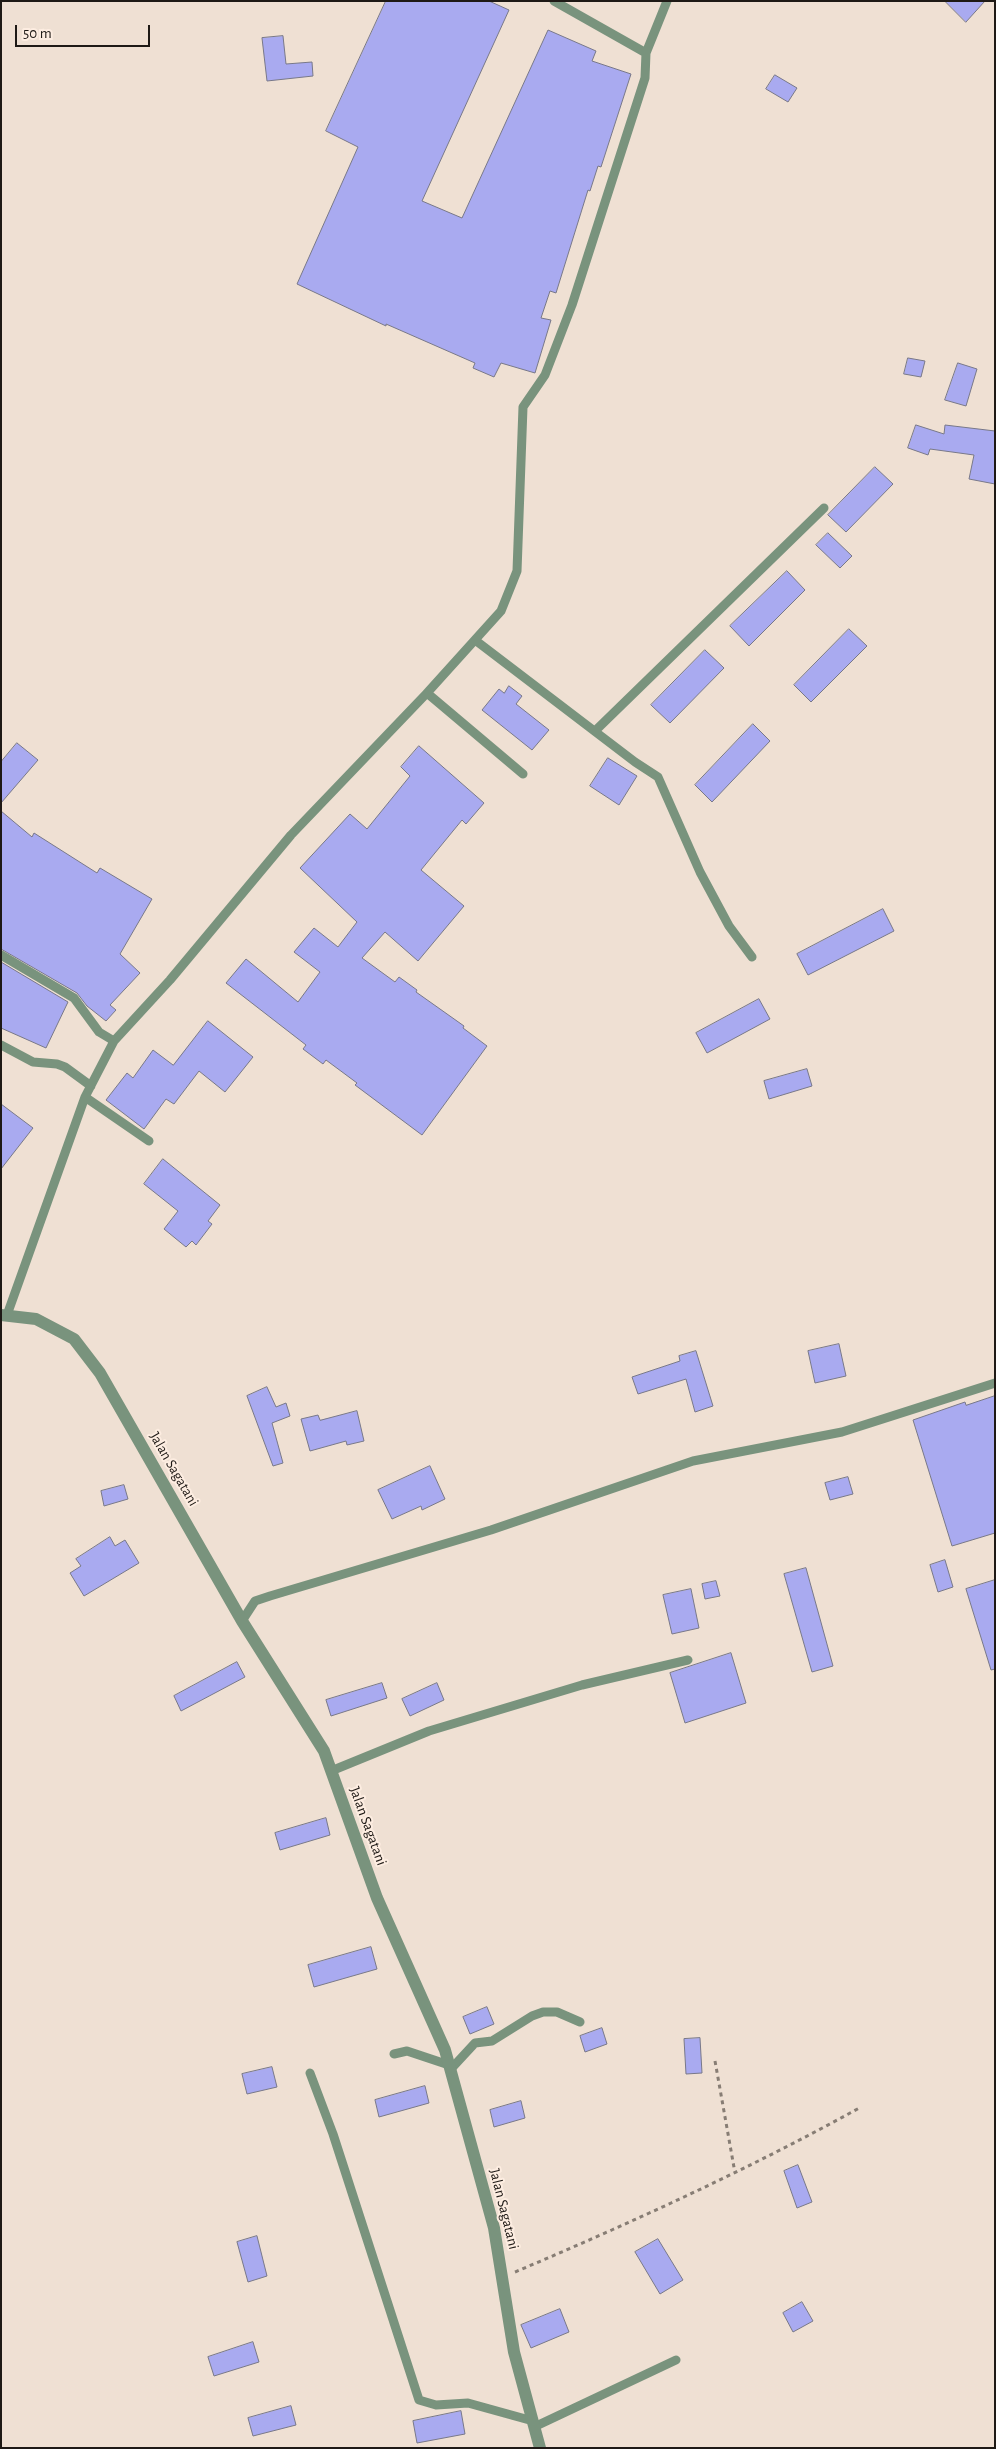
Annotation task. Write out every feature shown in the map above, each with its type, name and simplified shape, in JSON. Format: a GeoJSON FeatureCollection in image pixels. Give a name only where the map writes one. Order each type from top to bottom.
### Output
{"type":"FeatureCollection","features":[{"type":"Feature","properties":{"kind":"street","name":"Jalan Sagatani"},"geometry":{"type":"LineString","coordinates":[[4,1315],[36,1319],[74,1338],[90,1359],[100,1373],[242,1621],[324,1751],[377,1898],[445,2050],[494,2228],[514,2352],[540,2448]]}},
{"type":"Feature","properties":{"kind":"lane"},"geometry":{"type":"LineString","coordinates":[[554,1],[646,53]]}},
{"type":"Feature","properties":{"kind":"lane"},"geometry":{"type":"LineString","coordinates":[[4,1315],[85,1097],[114,1042],[170,980],[291,835],[427,693],[500,612],[517,570],[523,407],[545,375],[572,305],[646,78],[646,53],[667,1]]}},
{"type":"Feature","properties":{"kind":"lane"},"geometry":{"type":"LineString","coordinates":[[595,731],[824,508]]}},
{"type":"Feature","properties":{"kind":"lane"},"geometry":{"type":"LineString","coordinates":[[475,640],[658,777],[700,872],[729,926],[752,957]]}},
{"type":"Feature","properties":{"kind":"lane"},"geometry":{"type":"LineString","coordinates":[[427,693],[523,774]]}},
{"type":"Feature","properties":{"kind":"lane"},"geometry":{"type":"LineString","coordinates":[[1,955],[74,998],[99,1032],[114,1042]]}},
{"type":"Feature","properties":{"kind":"lane"},"geometry":{"type":"LineString","coordinates":[[1,1045],[33,1062],[56,1064],[65,1067],[91,1086]]}},
{"type":"Feature","properties":{"kind":"lane"},"geometry":{"type":"LineString","coordinates":[[85,1097],[149,1141]]}},
{"type":"Feature","properties":{"kind":"lane"},"geometry":{"type":"LineString","coordinates":[[242,1621],[255,1601],[491,1530],[693,1461],[842,1432],[995,1383]]}},
{"type":"Feature","properties":{"kind":"lane"},"geometry":{"type":"LineString","coordinates":[[330,1770],[429,1730],[582,1685],[688,1660]]}},
{"type":"Feature","properties":{"kind":"lane"},"geometry":{"type":"LineString","coordinates":[[394,2054],[407,2051],[450,2068],[476,2043],[492,2041],[532,2016],[544,2012],[557,2012],[580,2022]]}},
{"type":"Feature","properties":{"kind":"lane"},"geometry":{"type":"LineString","coordinates":[[310,2072],[333,2134],[419,2400],[436,2405],[468,2403],[533,2424],[676,2360]]}},
{"type":"Feature","properties":{"kind":"path"},"geometry":{"type":"LineString","coordinates":[[715,2061],[735,2173]]}},
{"type":"Feature","properties":{"kind":"path"},"geometry":{"type":"LineString","coordinates":[[503,2277],[628,2224],[792,2145],[861,2107]]}},
{"type":"Feature","properties":{"kind":"building"},"geometry":{"type":"Polygon","coordinates":[[[386,1],[489,1],[509,10],[422,201],[462,218],[548,30],[596,51],[592,61],[631,74],[601,167],[598,166],[590,191],[588,190],[556,293],[550,291],[541,318],[551,320],[535,373],[501,363],[494,377],[473,368],[475,363],[386,324],[386,326],[297,284],[358,147],[326,131],[386,1]]]}},
{"type":"Feature","properties":{"kind":"building"},"geometry":{"type":"Polygon","coordinates":[[[945,1],[985,1],[966,22],[945,1]]]}},
{"type":"Feature","properties":{"kind":"building"},"geometry":{"type":"Polygon","coordinates":[[[283,36],[286,64],[312,62],[313,76],[267,81],[262,38],[283,36]]]}},
{"type":"Feature","properties":{"kind":"building"},"geometry":{"type":"Polygon","coordinates":[[[775,75],[797,88],[788,102],[766,89],[775,75]]]}},
{"type":"Feature","properties":{"kind":"building"},"geometry":{"type":"Polygon","coordinates":[[[908,358],[925,361],[921,377],[904,374],[908,358]]]}},
{"type":"Feature","properties":{"kind":"building"},"geometry":{"type":"Polygon","coordinates":[[[958,363],[977,369],[966,406],[945,400],[958,363]]]}},
{"type":"Feature","properties":{"kind":"building"},"geometry":{"type":"Polygon","coordinates":[[[916,425],[944,434],[945,425],[995,431],[995,484],[969,479],[974,455],[930,449],[928,455],[908,448],[916,425]]]}},
{"type":"Feature","properties":{"kind":"building"},"geometry":{"type":"Polygon","coordinates":[[[875,467],[893,484],[846,532],[828,515],[875,467]]]}},
{"type":"Feature","properties":{"kind":"building"},"geometry":{"type":"Polygon","coordinates":[[[828,533],[852,556],[840,568],[816,545],[828,533]]]}},
{"type":"Feature","properties":{"kind":"building"},"geometry":{"type":"Polygon","coordinates":[[[787,571],[805,590],[749,646],[730,626],[787,571]]]}},
{"type":"Feature","properties":{"kind":"building"},"geometry":{"type":"Polygon","coordinates":[[[849,629],[867,646],[811,702],[794,685],[849,629]]]}},
{"type":"Feature","properties":{"kind":"building"},"geometry":{"type":"Polygon","coordinates":[[[705,650],[724,668],[670,723],[651,705],[705,650]]]}},
{"type":"Feature","properties":{"kind":"building"},"geometry":{"type":"Polygon","coordinates":[[[509,686],[522,696],[516,704],[549,730],[532,750],[482,710],[499,689],[504,693],[509,686]]]}},
{"type":"Feature","properties":{"kind":"building"},"geometry":{"type":"Polygon","coordinates":[[[753,724],[770,741],[712,802],[695,785],[753,724]]]}},
{"type":"Feature","properties":{"kind":"building"},"geometry":{"type":"Polygon","coordinates":[[[17,743],[38,760],[1,803],[1,762],[17,743]]]}},
{"type":"Feature","properties":{"kind":"building"},"geometry":{"type":"Polygon","coordinates":[[[419,746],[484,803],[466,824],[462,820],[421,870],[464,906],[418,961],[385,932],[362,958],[395,982],[399,977],[417,990],[416,992],[464,1026],[463,1028],[487,1046],[422,1135],[355,1085],[357,1083],[326,1060],[323,1064],[303,1049],[306,1045],[226,983],[246,959],[298,1002],[320,972],[294,952],[314,928],[338,947],[357,922],[300,868],[350,814],[367,829],[410,776],[401,767],[419,746]]]}},
{"type":"Feature","properties":{"kind":"building"},"geometry":{"type":"Polygon","coordinates":[[[608,758],[637,776],[619,805],[590,786],[608,758]]]}},
{"type":"Feature","properties":{"kind":"building"},"geometry":{"type":"Polygon","coordinates":[[[1,811],[32,837],[34,833],[97,873],[100,868],[152,899],[120,954],[140,973],[110,1005],[116,1010],[106,1021],[87,1006],[77,993],[1,949],[1,811]]]}},
{"type":"Feature","properties":{"kind":"building"},"geometry":{"type":"Polygon","coordinates":[[[883,909],[894,931],[808,975],[797,954],[883,909]]]}},
{"type":"Feature","properties":{"kind":"building"},"geometry":{"type":"Polygon","coordinates":[[[1,962],[68,1002],[46,1048],[1,1028],[1,962]]]}},
{"type":"Feature","properties":{"kind":"building"},"geometry":{"type":"Polygon","coordinates":[[[759,999],[770,1019],[707,1053],[696,1033],[759,999]]]}},
{"type":"Feature","properties":{"kind":"building"},"geometry":{"type":"Polygon","coordinates":[[[208,1021],[253,1057],[225,1092],[199,1071],[174,1104],[166,1099],[144,1129],[106,1100],[127,1073],[133,1078],[153,1050],[173,1065],[208,1021]]]}},
{"type":"Feature","properties":{"kind":"building"},"geometry":{"type":"Polygon","coordinates":[[[807,1069],[812,1086],[769,1099],[764,1081],[807,1069]]]}},
{"type":"Feature","properties":{"kind":"building"},"geometry":{"type":"Polygon","coordinates":[[[1,1104],[33,1128],[1,1169],[1,1104]]]}},
{"type":"Feature","properties":{"kind":"building"},"geometry":{"type":"Polygon","coordinates":[[[163,1159],[220,1205],[208,1221],[212,1224],[196,1245],[192,1241],[186,1247],[164,1229],[178,1211],[144,1184],[163,1159]]]}},
{"type":"Feature","properties":{"kind":"building"},"geometry":{"type":"Polygon","coordinates":[[[839,1344],[846,1376],[815,1383],[808,1351],[839,1344]]]}},
{"type":"Feature","properties":{"kind":"building"},"geometry":{"type":"Polygon","coordinates":[[[696,1351],[713,1406],[695,1412],[686,1379],[638,1394],[632,1377],[680,1361],[679,1356],[696,1351]]]}},
{"type":"Feature","properties":{"kind":"building"},"geometry":{"type":"Polygon","coordinates":[[[267,1387],[276,1407],[286,1403],[290,1416],[272,1423],[283,1463],[273,1466],[247,1396],[267,1387]]]}},
{"type":"Feature","properties":{"kind":"building"},"geometry":{"type":"Polygon","coordinates":[[[995,1396],[995,1533],[952,1546],[913,1420],[965,1402],[966,1405],[995,1396]]]}},
{"type":"Feature","properties":{"kind":"building"},"geometry":{"type":"Polygon","coordinates":[[[357,1411],[364,1441],[347,1445],[346,1441],[310,1451],[301,1419],[318,1415],[320,1420],[357,1411]]]}},
{"type":"Feature","properties":{"kind":"building"},"geometry":{"type":"Polygon","coordinates":[[[430,1466],[445,1499],[422,1510],[421,1506],[392,1519],[378,1490],[430,1466]]]}},
{"type":"Feature","properties":{"kind":"building"},"geometry":{"type":"Polygon","coordinates":[[[848,1477],[853,1494],[830,1500],[825,1483],[848,1477]]]}},
{"type":"Feature","properties":{"kind":"building"},"geometry":{"type":"Polygon","coordinates":[[[124,1485],[128,1499],[104,1506],[101,1491],[124,1485]]]}},
{"type":"Feature","properties":{"kind":"building"},"geometry":{"type":"Polygon","coordinates":[[[110,1537],[115,1546],[125,1540],[139,1563],[84,1596],[70,1573],[81,1566],[76,1559],[110,1537]]]}},
{"type":"Feature","properties":{"kind":"building"},"geometry":{"type":"Polygon","coordinates":[[[945,1560],[953,1587],[938,1592],[930,1565],[945,1560]]]}},
{"type":"Feature","properties":{"kind":"building"},"geometry":{"type":"Polygon","coordinates":[[[806,1568],[833,1666],[812,1672],[784,1574],[806,1568]]]}},
{"type":"Feature","properties":{"kind":"building"},"geometry":{"type":"Polygon","coordinates":[[[995,1580],[995,1669],[991,1670],[966,1589],[995,1580]]]}},
{"type":"Feature","properties":{"kind":"building"},"geometry":{"type":"Polygon","coordinates":[[[716,1581],[720,1596],[705,1599],[702,1584],[716,1581]]]}},
{"type":"Feature","properties":{"kind":"building"},"geometry":{"type":"Polygon","coordinates":[[[691,1589],[699,1628],[672,1634],[663,1595],[691,1589]]]}},
{"type":"Feature","properties":{"kind":"building"},"geometry":{"type":"Polygon","coordinates":[[[731,1653],[746,1703],[685,1723],[670,1673],[731,1653]]]}},
{"type":"Feature","properties":{"kind":"building"},"geometry":{"type":"Polygon","coordinates":[[[237,1662],[245,1677],[181,1711],[174,1696],[237,1662]]]}},
{"type":"Feature","properties":{"kind":"building"},"geometry":{"type":"Polygon","coordinates":[[[382,1683],[387,1698],[331,1716],[326,1700],[382,1683]]]}},
{"type":"Feature","properties":{"kind":"building"},"geometry":{"type":"Polygon","coordinates":[[[437,1683],[444,1700],[410,1716],[402,1699],[437,1683]]]}},
{"type":"Feature","properties":{"kind":"building"},"geometry":{"type":"Polygon","coordinates":[[[326,1818],[330,1835],[280,1850],[275,1833],[326,1818]]]}},
{"type":"Feature","properties":{"kind":"building"},"geometry":{"type":"Polygon","coordinates":[[[371,1947],[377,1969],[314,1987],[308,1965],[371,1947]]]}},
{"type":"Feature","properties":{"kind":"building"},"geometry":{"type":"Polygon","coordinates":[[[487,2007],[494,2024],[470,2034],[463,2017],[487,2007]]]}},
{"type":"Feature","properties":{"kind":"building"},"geometry":{"type":"Polygon","coordinates":[[[602,2028],[607,2044],[585,2052],[580,2036],[602,2028]]]}},
{"type":"Feature","properties":{"kind":"building"},"geometry":{"type":"Polygon","coordinates":[[[700,2038],[702,2073],[686,2074],[684,2039],[700,2038]]]}},
{"type":"Feature","properties":{"kind":"building"},"geometry":{"type":"Polygon","coordinates":[[[272,2067],[277,2087],[247,2094],[242,2074],[272,2067]]]}},
{"type":"Feature","properties":{"kind":"building"},"geometry":{"type":"Polygon","coordinates":[[[425,2086],[429,2103],[379,2117],[375,2100],[425,2086]]]}},
{"type":"Feature","properties":{"kind":"building"},"geometry":{"type":"Polygon","coordinates":[[[521,2101],[525,2118],[494,2127],[490,2110],[521,2101]]]}},
{"type":"Feature","properties":{"kind":"building"},"geometry":{"type":"Polygon","coordinates":[[[798,2165],[812,2202],[797,2208],[784,2171],[798,2165]]]}},
{"type":"Feature","properties":{"kind":"building"},"geometry":{"type":"Polygon","coordinates":[[[257,2236],[267,2276],[248,2282],[237,2242],[257,2236]]]}},
{"type":"Feature","properties":{"kind":"building"},"geometry":{"type":"Polygon","coordinates":[[[658,2239],[683,2280],[660,2294],[635,2252],[658,2239]]]}},
{"type":"Feature","properties":{"kind":"building"},"geometry":{"type":"Polygon","coordinates":[[[802,2302],[813,2321],[793,2332],[783,2313],[802,2302]]]}},
{"type":"Feature","properties":{"kind":"building"},"geometry":{"type":"Polygon","coordinates":[[[560,2309],[569,2332],[531,2348],[521,2325],[560,2309]]]}},
{"type":"Feature","properties":{"kind":"building"},"geometry":{"type":"Polygon","coordinates":[[[253,2342],[259,2362],[214,2376],[208,2357],[253,2342]]]}},
{"type":"Feature","properties":{"kind":"building"},"geometry":{"type":"Polygon","coordinates":[[[291,2406],[296,2425],[253,2436],[248,2418],[291,2406]]]}},
{"type":"Feature","properties":{"kind":"building"},"geometry":{"type":"Polygon","coordinates":[[[461,2411],[465,2434],[417,2443],[413,2421],[461,2411]]]}}]}
